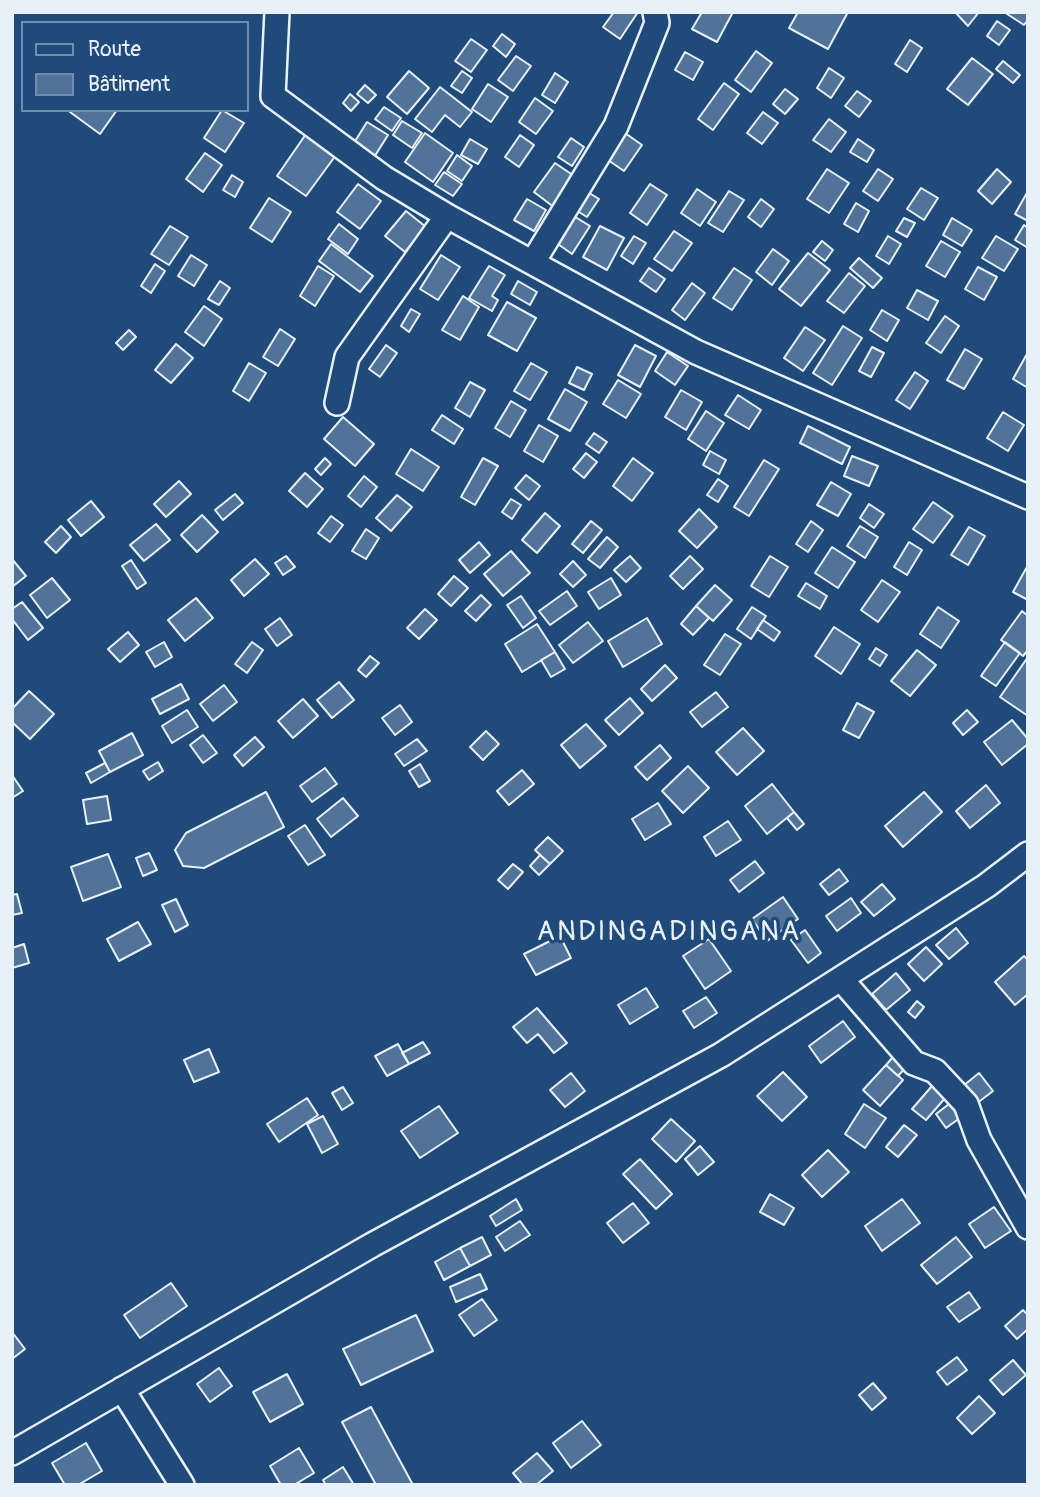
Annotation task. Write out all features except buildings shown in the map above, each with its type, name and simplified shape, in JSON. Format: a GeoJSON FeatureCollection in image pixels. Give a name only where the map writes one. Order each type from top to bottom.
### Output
{"type":"FeatureCollection","features":[{"type":"Feature","properties":{"kind":"street"},"geometry":{"type":"LineString","coordinates":[[277,12],[274,96],[384,178],[447,216],[696,352],[1028,497]]}},
{"type":"Feature","properties":{"kind":"street"},"geometry":{"type":"LineString","coordinates":[[533,262],[616,126],[657,23],[654,12]]}},
{"type":"Feature","properties":{"kind":"street"},"geometry":{"type":"LineString","coordinates":[[337,403],[348,357],[447,216]]}},
{"type":"Feature","properties":{"kind":"street"},"geometry":{"type":"LineString","coordinates":[[12,1453],[372,1245],[721,1055],[986,886],[1028,854]]}},
{"type":"Feature","properties":{"kind":"street"},"geometry":{"type":"LineString","coordinates":[[841,979],[914,1063],[935,1071],[965,1104],[979,1140],[1028,1227]]}},
{"type":"Feature","properties":{"kind":"street"},"geometry":{"type":"LineString","coordinates":[[122,1390],[182,1485]]}},
{"type":"Feature","properties":{"kind":"district","name":"ANDINGADINGANA"},"geometry":{"type":"Point","coordinates":[669,933]}}]}
